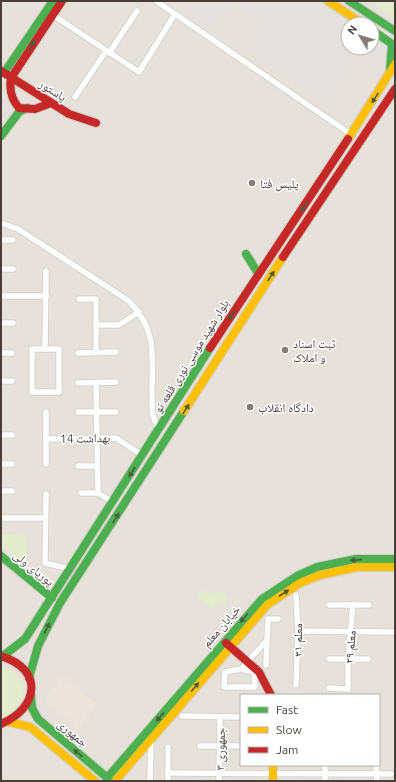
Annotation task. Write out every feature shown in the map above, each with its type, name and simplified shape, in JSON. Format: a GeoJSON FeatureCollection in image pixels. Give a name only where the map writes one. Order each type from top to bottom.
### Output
{"type":"FeatureCollection","features":[{"type":"Feature","properties":{"kind":"main road"},"geometry":{"type":"LineString","coordinates":[[5,74],[53,1]]}},
{"type":"Feature","properties":{"kind":"main road"},"geometry":{"type":"LineString","coordinates":[[5,74],[53,15],[62,1]]}},
{"type":"Feature","properties":{"kind":"main road"},"geometry":{"type":"LineString","coordinates":[[328,1],[351,16]]}},
{"type":"Feature","properties":{"kind":"main road"},"geometry":{"type":"LineString","coordinates":[[349,1],[395,31]]}},
{"type":"Feature","properties":{"kind":"main road"},"geometry":{"type":"LineString","coordinates":[[380,35],[393,43],[392,61],[389,74]]}},
{"type":"Feature","properties":{"kind":"main road","name":"بلوار شهید موسی نوری قلعه نو"},"geometry":{"type":"LineString","coordinates":[[2,656],[25,639],[258,273],[352,134],[395,64]]}},
{"type":"Feature","properties":{"kind":"main road"},"geometry":{"type":"LineString","coordinates":[[1,129],[12,112],[14,104],[5,74]]}},
{"type":"Feature","properties":{"kind":"main road","name":"پاستور"},"geometry":{"type":"LineString","coordinates":[[5,74],[69,114],[96,124]]}},
{"type":"Feature","properties":{"kind":"main road","name":"بلوار شهید موسی نوری قلعه نو"},"geometry":{"type":"LineString","coordinates":[[30,678],[38,646],[60,603],[274,272],[395,89]]}},
{"type":"Feature","properties":{"kind":"main road"},"geometry":{"type":"LineString","coordinates":[[14,104],[19,108],[34,109],[52,104]]}},
{"type":"Feature","properties":{"kind":"main road"},"geometry":{"type":"LineString","coordinates":[[1,136],[19,112],[27,108]]}},
{"type":"Feature","properties":{"kind":"main road"},"geometry":{"type":"LineString","coordinates":[[246,254],[258,273]]}},
{"type":"Feature","properties":{"kind":"main road","name":"پوریای ولی"},"geometry":{"type":"LineString","coordinates":[[1,556],[52,598]]}},
{"type":"Feature","properties":{"kind":"main road","name":"خیابان معلم"},"geometry":{"type":"LineString","coordinates":[[111,780],[151,740],[262,599],[296,576],[317,567],[356,559],[395,558]]}},
{"type":"Feature","properties":{"kind":"main road","name":"خیابان معلم"},"geometry":{"type":"LineString","coordinates":[[111,780],[227,644],[267,605],[300,583],[320,575],[357,567],[395,566]]}},
{"type":"Feature","properties":{"kind":"main road"},"geometry":{"type":"LineString","coordinates":[[25,639],[30,644],[38,646]]}},
{"type":"Feature","properties":{"kind":"main road"},"geometry":{"type":"LineString","coordinates":[[227,644],[263,678],[270,694]]}},
{"type":"Feature","properties":{"kind":"main road"},"geometry":{"type":"LineString","coordinates":[[2,656],[19,663],[30,678]]}},
{"type":"Feature","properties":{"kind":"main road","name":"جمهوری"},"geometry":{"type":"LineString","coordinates":[[30,678],[32,708],[38,719],[111,780]]}},
{"type":"Feature","properties":{"kind":"main road"},"geometry":{"type":"LineString","coordinates":[[5,723],[24,712],[31,696]]}},
{"type":"Feature","properties":{"kind":"main road","name":"جمهوری"},"geometry":{"type":"LineString","coordinates":[[5,723],[30,727],[95,781]]}},
{"type":"Feature","properties":{"kind":"street"},"geometry":{"type":"LineString","coordinates":[[156,1],[352,134]]}},
{"type":"Feature","properties":{"kind":"street"},"geometry":{"type":"LineString","coordinates":[[75,97],[137,11]]}},
{"type":"Feature","properties":{"kind":"street"},"geometry":{"type":"LineString","coordinates":[[53,15],[139,72],[175,14]]}},
{"type":"Feature","properties":{"kind":"street"},"geometry":{"type":"LineString","coordinates":[[1,223],[18,229],[129,301],[139,312],[146,323],[151,337],[152,417],[159,429]]}},
{"type":"Feature","properties":{"kind":"street"},"geometry":{"type":"LineString","coordinates":[[1,240],[13,240]]}},
{"type":"Feature","properties":{"kind":"street"},"geometry":{"type":"LineString","coordinates":[[1,269],[13,269]]}},
{"type":"Feature","properties":{"kind":"street"},"geometry":{"type":"LineString","coordinates":[[45,349],[46,271]]}},
{"type":"Feature","properties":{"kind":"street"},"geometry":{"type":"LineString","coordinates":[[1,296],[46,296]]}},
{"type":"Feature","properties":{"kind":"street"},"geometry":{"type":"LineString","coordinates":[[78,299],[96,299],[96,352]]}},
{"type":"Feature","properties":{"kind":"street"},"geometry":{"type":"LineString","coordinates":[[96,325],[119,325],[139,312]]}},
{"type":"Feature","properties":{"kind":"street"},"geometry":{"type":"LineString","coordinates":[[1,323],[13,323]]}},
{"type":"Feature","properties":{"kind":"street"},"geometry":{"type":"LineString","coordinates":[[32,349],[45,349],[59,349],[59,392],[32,392],[32,349]]}},
{"type":"Feature","properties":{"kind":"street"},"geometry":{"type":"LineString","coordinates":[[78,353],[116,352]]}},
{"type":"Feature","properties":{"kind":"street"},"geometry":{"type":"LineString","coordinates":[[1,353],[12,353]]}},
{"type":"Feature","properties":{"kind":"street"},"geometry":{"type":"LineString","coordinates":[[1,381],[12,381]]}},
{"type":"Feature","properties":{"kind":"street"},"geometry":{"type":"LineString","coordinates":[[96,382],[98,493]]}},
{"type":"Feature","properties":{"kind":"street"},"geometry":{"type":"LineString","coordinates":[[78,383],[116,382]]}},
{"type":"Feature","properties":{"kind":"street"},"geometry":{"type":"LineString","coordinates":[[46,412],[46,464]]}},
{"type":"Feature","properties":{"kind":"street"},"geometry":{"type":"LineString","coordinates":[[78,412],[116,412]]}},
{"type":"Feature","properties":{"kind":"street"},"geometry":{"type":"LineString","coordinates":[[1,435],[12,435]]}},
{"type":"Feature","properties":{"kind":"street","name":"بهداشت 14"},"geometry":{"type":"LineString","coordinates":[[46,439],[116,438],[142,455]]}},
{"type":"Feature","properties":{"kind":"street"},"geometry":{"type":"LineString","coordinates":[[1,464],[12,464]]}},
{"type":"Feature","properties":{"kind":"street"},"geometry":{"type":"LineString","coordinates":[[78,466],[97,466]]}},
{"type":"Feature","properties":{"kind":"street"},"geometry":{"type":"LineString","coordinates":[[1,491],[12,491]]}},
{"type":"Feature","properties":{"kind":"street"},"geometry":{"type":"LineString","coordinates":[[81,494],[98,493],[112,502]]}},
{"type":"Feature","properties":{"kind":"street"},"geometry":{"type":"LineString","coordinates":[[46,494],[45,563],[70,569]]}},
{"type":"Feature","properties":{"kind":"street"},"geometry":{"type":"LineString","coordinates":[[1,518],[45,518]]}},
{"type":"Feature","properties":{"kind":"street","name":"معلم ۳۱"},"geometry":{"type":"LineString","coordinates":[[296,595],[298,631],[296,685]]}},
{"type":"Feature","properties":{"kind":"street","name":"معلم ۲۹"},"geometry":{"type":"LineString","coordinates":[[329,688],[348,689],[348,659],[353,604]]}},
{"type":"Feature","properties":{"kind":"street"},"geometry":{"type":"LineString","coordinates":[[329,605],[368,605]]}},
{"type":"Feature","properties":{"kind":"street"},"geometry":{"type":"LineString","coordinates":[[266,665],[268,619],[278,619]]}},
{"type":"Feature","properties":{"kind":"street"},"geometry":{"type":"LineString","coordinates":[[298,631],[395,632]]}},
{"type":"Feature","properties":{"kind":"street"},"geometry":{"type":"LineString","coordinates":[[241,669],[254,672],[255,687],[224,687],[225,672],[241,669],[267,640]]}},
{"type":"Feature","properties":{"kind":"street"},"geometry":{"type":"LineString","coordinates":[[329,659],[368,659]]}},
{"type":"Feature","properties":{"kind":"street"},"geometry":{"type":"LineString","coordinates":[[182,716],[238,717]]}},
{"type":"Feature","properties":{"kind":"street","name":"جمهوری ۳"},"geometry":{"type":"LineString","coordinates":[[219,781],[220,716]]}},
{"type":"Feature","properties":{"kind":"street"},"geometry":{"type":"LineString","coordinates":[[150,781],[151,740]]}},
{"type":"Feature","properties":{"kind":"street"},"geometry":{"type":"LineString","coordinates":[[200,746],[238,746]]}},
{"type":"Feature","properties":{"kind":"street"},"geometry":{"type":"LineString","coordinates":[[168,747],[168,781]]}},
{"type":"Feature","properties":{"kind":"street"},"geometry":{"type":"LineString","coordinates":[[325,766],[325,781]]}},
{"type":"Feature","properties":{"kind":"street"},"geometry":{"type":"LineString","coordinates":[[376,766],[377,781]]}},
{"type":"Feature","properties":{"kind":"street"},"geometry":{"type":"LineString","coordinates":[[168,773],[391,774]]}},
{"type":"Feature","properties":{"kind":"shaded area"},"geometry":{"type":"Polygon","coordinates":[[[1,1],[395,1],[395,781],[1,781],[1,1]]]}},
{"type":"Feature","properties":{"kind":"shaded area"},"geometry":{"type":"Polygon","coordinates":[[[188,1],[320,1],[343,16],[340,16],[340,56],[351,56],[345,65],[352,70],[329,105],[246,48],[263,24],[235,2],[212,30],[184,8],[188,1]]]}},
{"type":"Feature","properties":{"kind":"shaded area"},"geometry":{"type":"Polygon","coordinates":[[[380,40],[389,46],[381,57],[379,56],[380,40]]]}},
{"type":"Feature","properties":{"kind":"shaded area"},"geometry":{"type":"Polygon","coordinates":[[[63,675],[97,705],[78,729],[46,701],[47,697],[63,675]]]}},
{"type":"Feature","properties":{"kind":"green space"},"geometry":{"type":"Polygon","coordinates":[[[369,1],[395,1],[395,19],[369,1]]]}},
{"type":"Feature","properties":{"kind":"green space"},"geometry":{"type":"Polygon","coordinates":[[[26,534],[26,566],[1,546],[1,535],[26,534]]]}},
{"type":"Feature","properties":{"kind":"green space"},"geometry":{"type":"Polygon","coordinates":[[[200,590],[209,593],[222,591],[227,596],[227,601],[223,606],[218,603],[214,608],[210,608],[197,597],[200,590]]]}},
{"type":"Feature","properties":{"kind":"green space"},"geometry":{"type":"Polygon","coordinates":[[[1,666],[11,670],[18,676],[22,683],[24,692],[18,708],[11,714],[1,719],[1,666]]]}},
{"type":"Feature","properties":{"kind":"traffic: fast"},"geometry":{"type":"LineString","coordinates":[[4,73],[53,1]]}},
{"type":"Feature","properties":{"kind":"traffic: fast"},"geometry":{"type":"LineString","coordinates":[[349,1],[395,31]]}},
{"type":"Feature","properties":{"kind":"traffic: fast"},"geometry":{"type":"LineString","coordinates":[[380,36],[392,44],[390,69]]}},
{"type":"Feature","properties":{"kind":"traffic: fast"},"geometry":{"type":"LineString","coordinates":[[1,136],[19,112],[27,108]]}},
{"type":"Feature","properties":{"kind":"traffic: fast"},"geometry":{"type":"LineString","coordinates":[[246,254],[258,273]]}},
{"type":"Feature","properties":{"kind":"traffic: fast"},"geometry":{"type":"LineString","coordinates":[[3,656],[25,639],[210,348]]}},
{"type":"Feature","properties":{"kind":"traffic: fast"},"geometry":{"type":"LineString","coordinates":[[29,678],[38,646],[60,603],[184,411]]}},
{"type":"Feature","properties":{"kind":"traffic: fast"},"geometry":{"type":"LineString","coordinates":[[1,556],[52,598]]}},
{"type":"Feature","properties":{"kind":"traffic: fast"},"geometry":{"type":"LineString","coordinates":[[107,778],[262,599],[297,576],[317,567],[356,559],[395,559]]}},
{"type":"Feature","properties":{"kind":"traffic: fast"},"geometry":{"type":"LineString","coordinates":[[31,696],[32,708],[38,719],[111,781]]}},
{"type":"Feature","properties":{"kind":"traffic: slow"},"geometry":{"type":"LineString","coordinates":[[328,1],[351,16]]}},
{"type":"Feature","properties":{"kind":"traffic: slow"},"geometry":{"type":"LineString","coordinates":[[348,139],[395,64]]}},
{"type":"Feature","properties":{"kind":"traffic: slow"},"geometry":{"type":"LineString","coordinates":[[184,411],[283,257]]}},
{"type":"Feature","properties":{"kind":"traffic: slow"},"geometry":{"type":"LineString","coordinates":[[115,781],[267,605],[300,583],[320,575],[357,567],[395,567]]}},
{"type":"Feature","properties":{"kind":"traffic: slow"},"geometry":{"type":"LineString","coordinates":[[9,722],[30,727],[95,781]]}},
{"type":"Feature","properties":{"kind":"traffic: slow"},"geometry":{"type":"LineString","coordinates":[[273,766],[273,781]]}},
{"type":"Feature","properties":{"kind":"traffic: jam"},"geometry":{"type":"LineString","coordinates":[[51,103],[35,109],[19,108],[12,98],[10,82],[11,78],[62,1]]}},
{"type":"Feature","properties":{"kind":"traffic: jam"},"geometry":{"type":"LineString","coordinates":[[1,71],[69,114],[96,123]]}},
{"type":"Feature","properties":{"kind":"traffic: jam"},"geometry":{"type":"LineString","coordinates":[[283,257],[395,89]]}},
{"type":"Feature","properties":{"kind":"traffic: jam"},"geometry":{"type":"LineString","coordinates":[[210,348],[348,139]]}},
{"type":"Feature","properties":{"kind":"traffic: jam"},"geometry":{"type":"LineString","coordinates":[[226,643],[259,672],[270,694]]}},
{"type":"Feature","properties":{"kind":"traffic: jam"},"geometry":{"type":"LineString","coordinates":[[1,656],[15,662],[24,670],[30,679],[31,689],[29,699],[23,708],[14,717],[1,724]]}},
{"type":"Feature","properties":{"kind":"place","name":"پلیس فتا"},"geometry":{"type":"Point","coordinates":[252,183]}},
{"type":"Feature","properties":{"kind":"place","name":"ثبت اسناد و املاک"},"geometry":{"type":"Point","coordinates":[285,350]}},
{"type":"Feature","properties":{"kind":"place","name":"دادگاه انقلاب"},"geometry":{"type":"Point","coordinates":[250,407]}}]}
